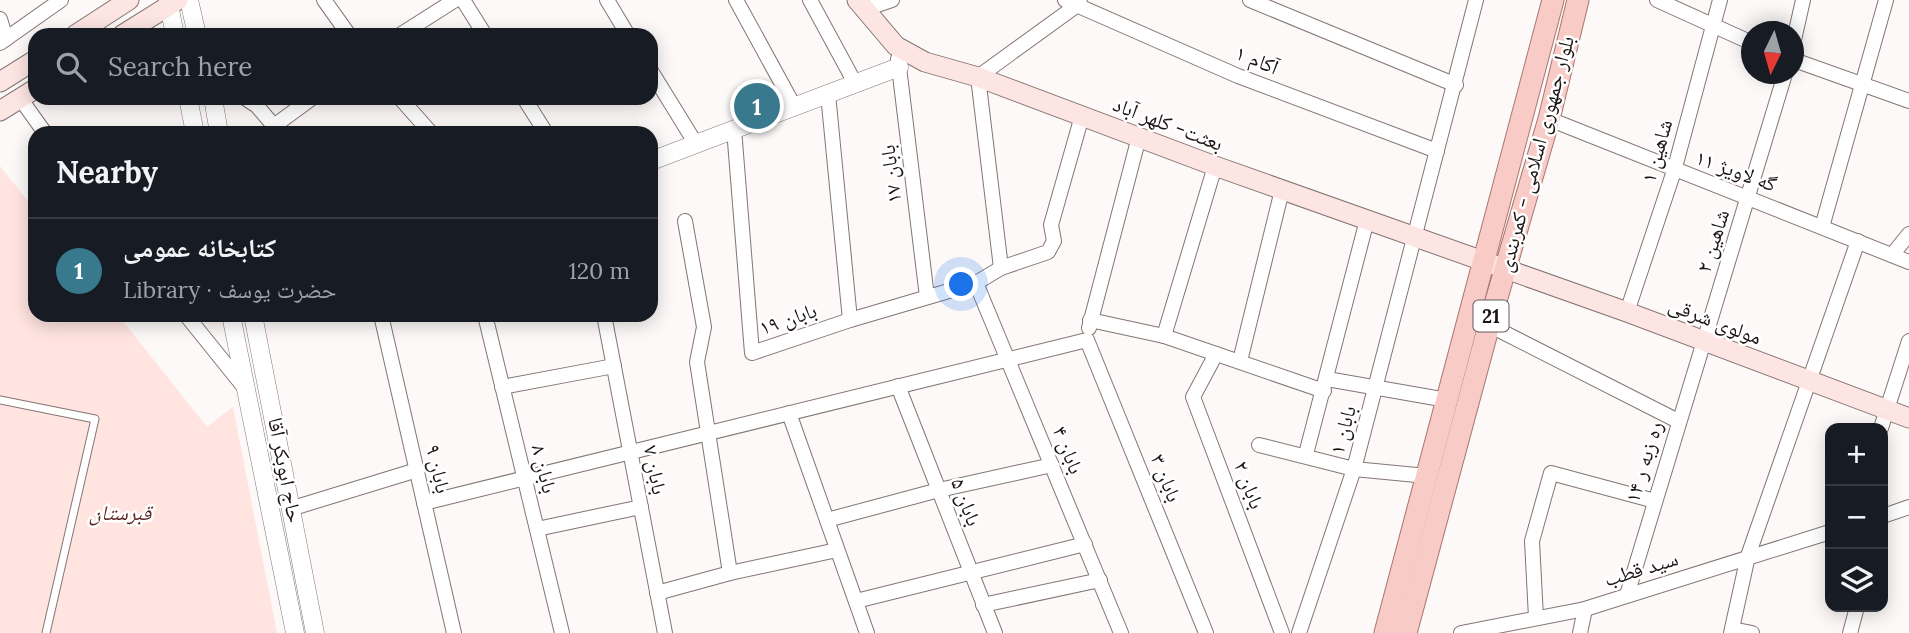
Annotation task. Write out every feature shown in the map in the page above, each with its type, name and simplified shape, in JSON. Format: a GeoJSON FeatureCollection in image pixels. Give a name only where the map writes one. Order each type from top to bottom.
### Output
{"type":"FeatureCollection","features":[{"type":"Feature","properties":{"kind":"main road"},"geometry":{"type":"LineString","coordinates":[[86,28],[129,0]]}},
{"type":"Feature","properties":{"kind":"main road","name":"بلوار جمهوری اسلامی - کمربندی"},"geometry":{"type":"LineString","coordinates":[[1403,619],[1427,476],[1482,262],[1528,104],[1553,0]]}},
{"type":"Feature","properties":{"kind":"main road","name":"بلوار جمهوری اسلامی - کمربندی"},"geometry":{"type":"LineString","coordinates":[[1385,633],[1403,619],[1549,119],[1578,0]]}},
{"type":"Feature","properties":{"kind":"main road"},"geometry":{"type":"LineString","coordinates":[[133,28],[172,2]]}},
{"type":"Feature","properties":{"kind":"main road","name":"بعثت- کلهر آباد"},"geometry":{"type":"LineString","coordinates":[[860,5],[896,46],[925,62],[978,77],[1504,270]]}},
{"type":"Feature","properties":{"kind":"main road"},"geometry":{"type":"LineString","coordinates":[[0,82],[28,64]]}},
{"type":"Feature","properties":{"kind":"main road"},"geometry":{"type":"LineString","coordinates":[[0,111],[27,94]]}},
{"type":"Feature","properties":{"kind":"main road","name":"مولوی شرقی"},"geometry":{"type":"LineString","coordinates":[[1504,270],[1627,312],[1810,381],[1885,419],[1909,418]]}},
{"type":"Feature","properties":{"kind":"street"},"geometry":{"type":"LineString","coordinates":[[0,19],[3,41],[61,0]]}},
{"type":"Feature","properties":{"kind":"street"},"geometry":{"type":"LineString","coordinates":[[189,0],[195,28]]}},
{"type":"Feature","properties":{"kind":"street"},"geometry":{"type":"LineString","coordinates":[[324,0],[344,28]]}},
{"type":"Feature","properties":{"kind":"street"},"geometry":{"type":"LineString","coordinates":[[411,28],[455,0]]}},
{"type":"Feature","properties":{"kind":"street"},"geometry":{"type":"LineString","coordinates":[[463,0],[481,28]]}},
{"type":"Feature","properties":{"kind":"street"},"geometry":{"type":"LineString","coordinates":[[607,0],[624,28]]}},
{"type":"Feature","properties":{"kind":"street"},"geometry":{"type":"LineString","coordinates":[[736,0],[794,106]]}},
{"type":"Feature","properties":{"kind":"street"},"geometry":{"type":"LineString","coordinates":[[810,0],[855,83]]}},
{"type":"Feature","properties":{"kind":"street"},"geometry":{"type":"LineString","coordinates":[[860,5],[892,0]]}},
{"type":"Feature","properties":{"kind":"street"},"geometry":{"type":"LineString","coordinates":[[1250,0],[1455,85]]}},
{"type":"Feature","properties":{"kind":"street","name":"بابان ۱"},"geometry":{"type":"LineString","coordinates":[[1299,633],[1354,469],[1476,0]]}},
{"type":"Feature","properties":{"kind":"street"},"geometry":{"type":"LineString","coordinates":[[1657,0],[1741,38]]}},
{"type":"Feature","properties":{"kind":"street","name":"شاهین ۱"},"geometry":{"type":"LineString","coordinates":[[1627,312],[1674,171],[1720,0]]}},
{"type":"Feature","properties":{"kind":"street"},"geometry":{"type":"LineString","coordinates":[[1798,21],[1803,0]]}},
{"type":"Feature","properties":{"kind":"street"},"geometry":{"type":"LineString","coordinates":[[1822,227],[1886,0]]}},
{"type":"Feature","properties":{"kind":"street"},"geometry":{"type":"LineString","coordinates":[[172,2],[174,28]]}},
{"type":"Feature","properties":{"kind":"street"},"geometry":{"type":"LineString","coordinates":[[1001,268],[978,77],[1075,2]]}},
{"type":"Feature","properties":{"kind":"street","name":"آکام ۱"},"geometry":{"type":"LineString","coordinates":[[1075,2],[1238,76],[1437,151]]}},
{"type":"Feature","properties":{"kind":"street","name":"بابان ۱۷"},"geometry":{"type":"LineString","coordinates":[[896,46],[927,297]]}},
{"type":"Feature","properties":{"kind":"street"},"geometry":{"type":"LineString","coordinates":[[1804,64],[1909,101]]}},
{"type":"Feature","properties":{"kind":"street"},"geometry":{"type":"LineString","coordinates":[[658,158],[899,67]]}},
{"type":"Feature","properties":{"kind":"street"},"geometry":{"type":"LineString","coordinates":[[658,82],[696,144]]}},
{"type":"Feature","properties":{"kind":"street","name":"شاهین ۲"},"geometry":{"type":"LineString","coordinates":[[1702,341],[1749,198],[1782,84]]}},
{"type":"Feature","properties":{"kind":"street"},"geometry":{"type":"LineString","coordinates":[[828,94],[850,320]]}},
{"type":"Feature","properties":{"kind":"street"},"geometry":{"type":"LineString","coordinates":[[32,105],[42,126]]}},
{"type":"Feature","properties":{"kind":"street"},"geometry":{"type":"LineString","coordinates":[[189,105],[194,126]]}},
{"type":"Feature","properties":{"kind":"street"},"geometry":{"type":"LineString","coordinates":[[214,105],[218,126]]}},
{"type":"Feature","properties":{"kind":"street"},"geometry":{"type":"LineString","coordinates":[[256,105],[274,126]]}},
{"type":"Feature","properties":{"kind":"street"},"geometry":{"type":"LineString","coordinates":[[281,126],[304,105]]}},
{"type":"Feature","properties":{"kind":"street"},"geometry":{"type":"LineString","coordinates":[[406,105],[424,126]]}},
{"type":"Feature","properties":{"kind":"street"},"geometry":{"type":"LineString","coordinates":[[528,105],[542,126]]}},
{"type":"Feature","properties":{"kind":"street","name":"بابان ۱۹"},"geometry":{"type":"LineString","coordinates":[[734,129],[752,353],[850,320],[976,283],[1001,268],[1048,252],[1054,241],[1051,225],[1066,183],[1082,116]]}},
{"type":"Feature","properties":{"kind":"street","name":"گه لاویژ ۱۱"},"geometry":{"type":"LineString","coordinates":[[1549,119],[1674,171],[1909,262]]}},
{"type":"Feature","properties":{"kind":"street"},"geometry":{"type":"LineString","coordinates":[[424,503],[1087,340],[1139,137]]}},
{"type":"Feature","properties":{"kind":"street"},"geometry":{"type":"LineString","coordinates":[[1164,336],[1215,166]]}},
{"type":"Feature","properties":{"kind":"street"},"geometry":{"type":"LineString","coordinates":[[1240,360],[1282,190]]}},
{"type":"Feature","properties":{"kind":"street"},"geometry":{"type":"LineString","coordinates":[[1306,454],[1367,220]]}},
{"type":"Feature","properties":{"kind":"street"},"geometry":{"type":"LineString","coordinates":[[685,221],[704,327],[697,362],[730,573]]}},
{"type":"Feature","properties":{"kind":"street"},"geometry":{"type":"LineString","coordinates":[[1892,255],[1909,234]]}},
{"type":"Feature","properties":{"kind":"street"},"geometry":{"type":"LineString","coordinates":[[1752,633],[1732,631],[1748,556],[1858,241]]}},
{"type":"Feature","properties":{"kind":"street","name":"بابان ۴"},"geometry":{"type":"LineString","coordinates":[[976,283],[1121,633]]}},
{"type":"Feature","properties":{"kind":"street"},"geometry":{"type":"LineString","coordinates":[[1090,320],[1164,336],[1216,354],[1326,385],[1376,389],[1447,400]]}},
{"type":"Feature","properties":{"kind":"street"},"geometry":{"type":"LineString","coordinates":[[192,322],[245,388]]}},
{"type":"Feature","properties":{"kind":"street","name":"حاج ابوبکر آقا"},"geometry":{"type":"LineString","coordinates":[[232,322],[295,633]]}},
{"type":"Feature","properties":{"kind":"street","name":"حاج ابوبکر آقا"},"geometry":{"type":"LineString","coordinates":[[254,322],[315,633]]}},
{"type":"Feature","properties":{"kind":"street","name":"بابان ۹"},"geometry":{"type":"LineString","coordinates":[[383,322],[454,633]]}},
{"type":"Feature","properties":{"kind":"street","name":"بابان ۸"},"geometry":{"type":"LineString","coordinates":[[487,322],[562,633]]}},
{"type":"Feature","properties":{"kind":"street","name":"بابان ۷"},"geometry":{"type":"LineString","coordinates":[[605,322],[665,633]]}},
{"type":"Feature","properties":{"kind":"street"},"geometry":{"type":"LineString","coordinates":[[1489,326],[1678,421]]}},
{"type":"Feature","properties":{"kind":"street","name":"بابان ۳"},"geometry":{"type":"LineString","coordinates":[[1087,340],[1206,633]]}},
{"type":"Feature","properties":{"kind":"street","name":"ره زبه ر ۱۴"},"geometry":{"type":"LineString","coordinates":[[1627,595],[1702,341]]}},
{"type":"Feature","properties":{"kind":"street"},"geometry":{"type":"LineString","coordinates":[[1885,419],[1909,341]]}},
{"type":"Feature","properties":{"kind":"street","name":"بابان ۲"},"geometry":{"type":"LineString","coordinates":[[1216,354],[1193,397],[1282,633]]}},
{"type":"Feature","properties":{"kind":"street"},"geometry":{"type":"LineString","coordinates":[[502,387],[614,366]]}},
{"type":"Feature","properties":{"kind":"street","name":"بابان ۵"},"geometry":{"type":"LineString","coordinates":[[898,386],[995,633]]}},
{"type":"Feature","properties":{"kind":"street"},"geometry":{"type":"LineString","coordinates":[[789,413],[867,633]]}},
{"type":"Feature","properties":{"kind":"street"},"geometry":{"type":"LineString","coordinates":[[1259,445],[1306,454],[1354,469],[1427,476]]}},
{"type":"Feature","properties":{"kind":"street"},"geometry":{"type":"LineString","coordinates":[[827,520],[939,490],[1052,465]]}},
{"type":"Feature","properties":{"kind":"street"},"geometry":{"type":"LineString","coordinates":[[290,509],[417,470]]}},
{"type":"Feature","properties":{"kind":"street"},"geometry":{"type":"LineString","coordinates":[[1536,618],[1532,541],[1551,473],[1654,501]]}},
{"type":"Feature","properties":{"kind":"street"},"geometry":{"type":"LineString","coordinates":[[537,529],[641,507]]}},
{"type":"Feature","properties":{"kind":"street"},"geometry":{"type":"LineString","coordinates":[[1888,514],[1909,507]]}},
{"type":"Feature","properties":{"kind":"street","name":"سید قطب"},"geometry":{"type":"LineString","coordinates":[[1461,633],[1585,608],[1825,533]]}},
{"type":"Feature","properties":{"kind":"street"},"geometry":{"type":"LineString","coordinates":[[856,601],[1085,544]]}},
{"type":"Feature","properties":{"kind":"street"},"geometry":{"type":"LineString","coordinates":[[657,593],[730,573],[837,550]]}},
{"type":"Feature","properties":{"kind":"street"},"geometry":{"type":"LineString","coordinates":[[983,605],[1100,580]]}},
{"type":"Feature","properties":{"kind":"street"},"geometry":{"type":"LineString","coordinates":[[1580,633],[1585,608]]}},
{"type":"Feature","properties":{"kind":"street"},"geometry":{"type":"LineString","coordinates":[[1850,633],[1856,612]]}},
{"type":"Feature","properties":{"kind":"lane"},"geometry":{"type":"LineString","coordinates":[[0,400],[95,419],[46,633]]}},
{"type":"Feature","properties":{"kind":"green space","name":"قبرستان"},"geometry":{"type":"Polygon","coordinates":[[[0,166],[28,201],[28,322],[124,322],[207,427],[233,407],[277,633],[0,633],[0,166]]]}},
{"type":"Feature","properties":{"kind":"place","name":"کتابخانه عمومی"},"geometry":{"type":"Point","coordinates":[757,106]}}]}
